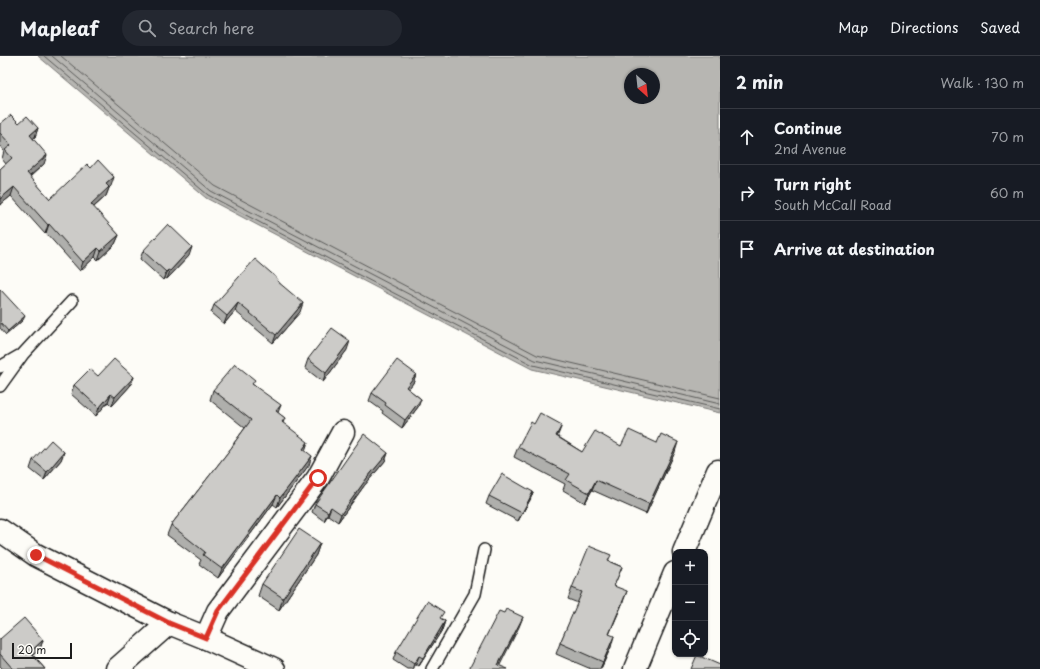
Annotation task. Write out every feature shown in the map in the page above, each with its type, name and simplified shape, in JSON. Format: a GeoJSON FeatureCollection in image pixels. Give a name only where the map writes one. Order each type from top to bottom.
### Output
{"type":"FeatureCollection","features":[{"type":"Feature","properties":{"kind":"street"},"geometry":{"type":"LineString","coordinates":[[206,638],[218,611],[318,478],[343,432]]}},
{"type":"Feature","properties":{"kind":"street"},"geometry":{"type":"LineString","coordinates":[[685,549],[718,471]]}},
{"type":"Feature","properties":{"kind":"street"},"geometry":{"type":"LineString","coordinates":[[0,530],[36,555],[169,623],[274,669]]}},
{"type":"Feature","properties":{"kind":"street"},"geometry":{"type":"LineString","coordinates":[[635,669],[672,580]]}},
{"type":"Feature","properties":{"kind":"street"},"geometry":{"type":"LineString","coordinates":[[117,669],[169,623]]}},
{"type":"Feature","properties":{"kind":"lane"},"geometry":{"type":"LineString","coordinates":[[0,386],[23,354],[72,301]]}},
{"type":"Feature","properties":{"kind":"lane"},"geometry":{"type":"LineString","coordinates":[[0,368],[23,354]]}},
{"type":"Feature","properties":{"kind":"lane"},"geometry":{"type":"LineString","coordinates":[[432,669],[474,594],[484,550]]}},
{"type":"Feature","properties":{"kind":"water"},"geometry":{"type":"Polygon","coordinates":[[[38,56],[720,56],[720,413],[532,369],[206,198],[38,56]]]}},
{"type":"Feature","properties":{"kind":"building"},"geometry":{"type":"Polygon","coordinates":[[[11,115],[19,123],[27,116],[38,128],[30,135],[47,155],[27,173],[50,199],[87,164],[91,168],[98,160],[114,177],[106,184],[109,187],[91,204],[119,235],[101,251],[98,248],[83,262],[14,187],[0,199],[0,169],[12,158],[5,150],[11,145],[0,133],[0,124],[11,115]]]}},
{"type":"Feature","properties":{"kind":"building"},"geometry":{"type":"Polygon","coordinates":[[[168,224],[192,247],[170,271],[168,270],[166,272],[143,251],[168,224]]]}},
{"type":"Feature","properties":{"kind":"building"},"geometry":{"type":"Polygon","coordinates":[[[255,259],[278,279],[277,281],[303,303],[276,335],[238,303],[227,316],[214,305],[255,259]]]}},
{"type":"Feature","properties":{"kind":"building"},"geometry":{"type":"Polygon","coordinates":[[[0,289],[25,316],[8,331],[0,322],[0,289]]]}},
{"type":"Feature","properties":{"kind":"building"},"geometry":{"type":"Polygon","coordinates":[[[332,328],[350,341],[326,373],[308,359],[332,328]]]}},
{"type":"Feature","properties":{"kind":"building"},"geometry":{"type":"Polygon","coordinates":[[[114,359],[134,377],[115,397],[111,394],[99,408],[74,385],[90,369],[98,376],[114,359]]]}},
{"type":"Feature","properties":{"kind":"building"},"geometry":{"type":"Polygon","coordinates":[[[397,360],[416,374],[406,387],[421,399],[405,420],[372,393],[397,360]]]}},
{"type":"Feature","properties":{"kind":"building"},"geometry":{"type":"Polygon","coordinates":[[[235,364],[255,380],[252,384],[281,405],[276,411],[285,418],[282,422],[308,442],[303,449],[312,456],[280,498],[277,495],[222,569],[203,555],[205,552],[171,525],[235,443],[251,420],[213,390],[235,364]]]}},
{"type":"Feature","properties":{"kind":"building"},"geometry":{"type":"Polygon","coordinates":[[[540,413],[562,425],[556,436],[582,452],[595,431],[621,446],[629,430],[657,443],[661,434],[678,442],[649,504],[596,480],[589,493],[566,480],[570,474],[518,447],[531,422],[534,424],[540,413]]]}},
{"type":"Feature","properties":{"kind":"building"},"geometry":{"type":"Polygon","coordinates":[[[364,434],[388,453],[367,478],[341,514],[331,507],[328,512],[315,504],[364,434]]]}},
{"type":"Feature","properties":{"kind":"building"},"geometry":{"type":"Polygon","coordinates":[[[51,440],[64,452],[47,472],[33,460],[51,440]]]}},
{"type":"Feature","properties":{"kind":"building"},"geometry":{"type":"Polygon","coordinates":[[[502,474],[533,492],[522,513],[489,496],[502,474]]]}},
{"type":"Feature","properties":{"kind":"building"},"geometry":{"type":"Polygon","coordinates":[[[299,529],[320,543],[283,598],[262,584],[299,529]]]}},
{"type":"Feature","properties":{"kind":"building"},"geometry":{"type":"Polygon","coordinates":[[[589,546],[611,555],[608,561],[622,567],[614,586],[627,591],[609,634],[614,636],[603,662],[560,643],[582,592],[572,588],[589,546]]]}},
{"type":"Feature","properties":{"kind":"building"},"geometry":{"type":"Polygon","coordinates":[[[427,601],[444,612],[440,618],[445,621],[423,658],[419,656],[414,664],[396,652],[427,601]]]}},
{"type":"Feature","properties":{"kind":"building"},"geometry":{"type":"Polygon","coordinates":[[[506,609],[523,617],[498,665],[508,669],[469,669],[499,611],[504,613],[506,609]]]}},
{"type":"Feature","properties":{"kind":"building"},"geometry":{"type":"Polygon","coordinates":[[[24,618],[43,640],[30,652],[45,669],[13,669],[0,654],[0,639],[24,618]]]}},
{"type":"Feature","properties":{"kind":"building"},"geometry":{"type":"Polygon","coordinates":[[[696,657],[702,657],[720,665],[720,669],[691,669],[696,657]]]}},
{"type":"Feature","properties":{"kind":"route"},"geometry":{"type":"LineString","coordinates":[[36,555],[169,623],[206,638],[218,611],[318,478]]}}]}
